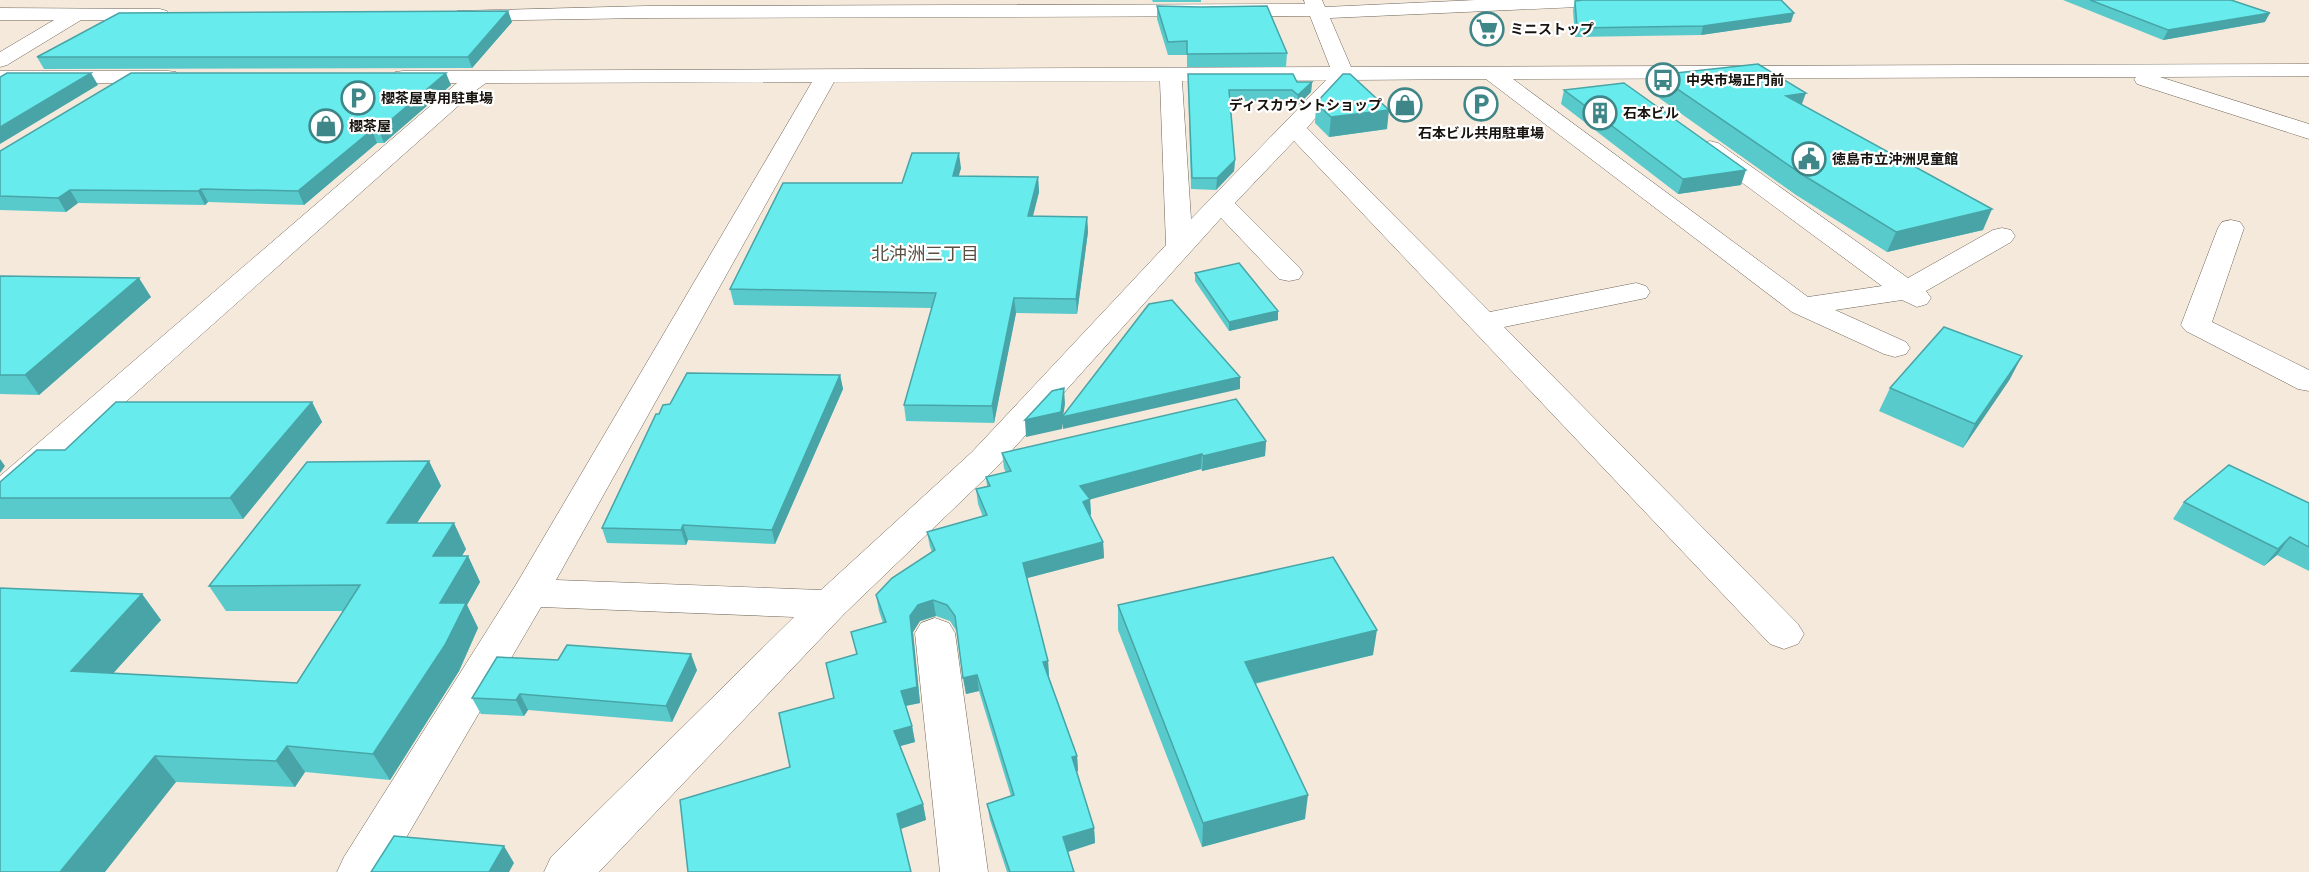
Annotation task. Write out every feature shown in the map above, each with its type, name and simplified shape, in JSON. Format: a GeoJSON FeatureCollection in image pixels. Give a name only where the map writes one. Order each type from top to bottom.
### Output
{"type":"FeatureCollection","features":[{"type":"Feature","properties":{"kind":"street"},"geometry":{"type":"LineString","coordinates":[[0,61],[101,0]]}},
{"type":"Feature","properties":{"kind":"street"},"geometry":{"type":"LineString","coordinates":[[444,15],[1316,8],[1600,0]]}},
{"type":"Feature","properties":{"kind":"street"},"geometry":{"type":"LineString","coordinates":[[1316,8],[1343,74]]}},
{"type":"Feature","properties":{"kind":"street"},"geometry":{"type":"LineString","coordinates":[[0,15],[182,16]]}},
{"type":"Feature","properties":{"kind":"street"},"geometry":{"type":"LineString","coordinates":[[388,77],[1171,76],[2309,70]]}},
{"type":"Feature","properties":{"kind":"street"},"geometry":{"type":"LineString","coordinates":[[2122,71],[2309,132]]}},
{"type":"Feature","properties":{"kind":"street"},"geometry":{"type":"LineString","coordinates":[[1491,73],[1802,306],[1895,348]]}},
{"type":"Feature","properties":{"kind":"street"},"geometry":{"type":"LineString","coordinates":[[1606,73],[1635,94]]}},
{"type":"Feature","properties":{"kind":"street"},"geometry":{"type":"LineString","coordinates":[[568,872],[830,604],[984,460],[1179,246],[1294,128],[1343,74]]}},
{"type":"Feature","properties":{"kind":"street"},"geometry":{"type":"LineString","coordinates":[[361,872],[530,593],[827,75]]}},
{"type":"Feature","properties":{"kind":"street"},"geometry":{"type":"LineString","coordinates":[[0,76],[190,77]]}},
{"type":"Feature","properties":{"kind":"street"},"geometry":{"type":"LineString","coordinates":[[1171,76],[1179,246]]}},
{"type":"Feature","properties":{"kind":"street"},"geometry":{"type":"LineString","coordinates":[[0,495],[458,94],[481,77]]}},
{"type":"Feature","properties":{"kind":"street"},"geometry":{"type":"LineString","coordinates":[[101,96],[132,78]]}},
{"type":"Feature","properties":{"kind":"street"},"geometry":{"type":"LineString","coordinates":[[1294,128],[1784,634]]}},
{"type":"Feature","properties":{"kind":"street"},"geometry":{"type":"LineString","coordinates":[[1693,136],[1911,294]]}},
{"type":"Feature","properties":{"kind":"street"},"geometry":{"type":"LineString","coordinates":[[1221,204],[1290,273]]}},
{"type":"Feature","properties":{"kind":"street"},"geometry":{"type":"LineString","coordinates":[[2230,228],[2196,325],[2309,382]]}},
{"type":"Feature","properties":{"kind":"street"},"geometry":{"type":"LineString","coordinates":[[1802,306],[1911,294],[2002,236]]}},
{"type":"Feature","properties":{"kind":"street"},"geometry":{"type":"LineString","coordinates":[[1480,322],[1636,292]]}},
{"type":"Feature","properties":{"kind":"street"},"geometry":{"type":"LineString","coordinates":[[984,460],[1030,449]]}},
{"type":"Feature","properties":{"kind":"street"},"geometry":{"type":"LineString","coordinates":[[530,593],[830,604]]}},
{"type":"Feature","properties":{"kind":"street"},"geometry":{"type":"LineString","coordinates":[[935,633],[964,872]]}},
{"type":"Feature","properties":{"kind":"building"},"geometry":{"type":"Polygon","coordinates":[[[1781,0],[1794,13],[1703,26],[1577,28],[1575,1],[1781,0]]]}},
{"type":"Feature","properties":{"kind":"building"},"geometry":{"type":"Polygon","coordinates":[[[2090,0],[2231,0],[2270,13],[2168,30],[2090,0]]]}},
{"type":"Feature","properties":{"kind":"building"},"geometry":{"type":"Polygon","coordinates":[[[1157,6],[1267,6],[1287,53],[1187,54],[1187,41],[1168,42],[1157,6]]]}},
{"type":"Feature","properties":{"kind":"building"},"geometry":{"type":"Polygon","coordinates":[[[508,11],[468,57],[37,57],[119,13],[508,11]]]}},
{"type":"Feature","properties":{"kind":"building"},"geometry":{"type":"Polygon","coordinates":[[[1758,64],[1806,93],[1786,96],[1992,209],[1896,232],[1803,175],[1657,75],[1758,64]]]}},
{"type":"Feature","properties":{"kind":"building"},"geometry":{"type":"Polygon","coordinates":[[[7,73],[91,73],[0,127],[0,77],[7,73]]]}},
{"type":"Feature","properties":{"kind":"building"},"geometry":{"type":"Polygon","coordinates":[[[131,73],[446,73],[379,130],[372,130],[298,191],[70,190],[58,198],[0,196],[0,151],[131,73]]]}},
{"type":"Feature","properties":{"kind":"building"},"geometry":{"type":"Polygon","coordinates":[[[1188,74],[1293,74],[1297,82],[1312,82],[1298,95],[1292,90],[1229,90],[1235,160],[1217,178],[1192,178],[1188,74]]]}},
{"type":"Feature","properties":{"kind":"building"},"geometry":{"type":"Polygon","coordinates":[[[1343,74],[1350,74],[1389,110],[1331,117],[1316,103],[1343,74]]]}},
{"type":"Feature","properties":{"kind":"building"},"geometry":{"type":"Polygon","coordinates":[[[1624,83],[1746,170],[1683,179],[1564,90],[1624,83]]]}},
{"type":"Feature","properties":{"kind":"building"},"geometry":{"type":"Polygon","coordinates":[[[912,153],[959,153],[953,176],[1038,177],[1028,216],[1087,217],[1076,299],[1014,298],[992,406],[904,405],[936,293],[730,289],[783,183],[902,183],[912,153]]]}},
{"type":"Feature","properties":{"kind":"building"},"geometry":{"type":"Polygon","coordinates":[[[1239,263],[1278,311],[1229,322],[1195,273],[1239,263]]]}},
{"type":"Feature","properties":{"kind":"building"},"geometry":{"type":"Polygon","coordinates":[[[0,276],[139,278],[25,375],[0,375],[0,276]]]}},
{"type":"Feature","properties":{"kind":"building"},"geometry":{"type":"Polygon","coordinates":[[[1172,300],[1240,377],[1062,417],[1149,304],[1172,300]]]}},
{"type":"Feature","properties":{"kind":"building"},"geometry":{"type":"Polygon","coordinates":[[[1944,327],[2022,356],[1975,424],[1890,388],[1944,327]]]}},
{"type":"Feature","properties":{"kind":"building"},"geometry":{"type":"Polygon","coordinates":[[[687,373],[840,375],[772,530],[683,525],[681,530],[602,528],[656,414],[659,414],[663,405],[670,404],[687,373]]]}},
{"type":"Feature","properties":{"kind":"building"},"geometry":{"type":"Polygon","coordinates":[[[1064,388],[1061,412],[1025,420],[1052,391],[1064,388]]]}},
{"type":"Feature","properties":{"kind":"building"},"geometry":{"type":"Polygon","coordinates":[[[1236,399],[1266,441],[1203,456],[1202,454],[1080,486],[1090,499],[1083,502],[1103,542],[1023,563],[1048,661],[1043,662],[1077,756],[1072,757],[1094,828],[1063,837],[1074,872],[1010,872],[987,804],[1014,795],[977,675],[963,678],[955,616],[947,605],[933,600],[918,605],[910,616],[917,687],[901,691],[912,726],[894,731],[923,804],[897,814],[911,872],[688,872],[680,800],[790,767],[779,713],[834,698],[826,663],[857,654],[851,632],[886,622],[876,595],[892,578],[935,550],[927,532],[987,515],[976,489],[990,486],[986,477],[1011,471],[1002,453],[1236,399]]]}},
{"type":"Feature","properties":{"kind":"building"},"geometry":{"type":"Polygon","coordinates":[[[116,402],[312,402],[230,498],[0,498],[0,482],[37,450],[65,450],[116,402]]]}},
{"type":"Feature","properties":{"kind":"building"},"geometry":{"type":"Polygon","coordinates":[[[429,461],[387,523],[454,523],[433,556],[468,556],[440,603],[466,603],[445,645],[373,754],[287,746],[276,761],[155,756],[60,872],[0,872],[0,588],[142,594],[71,671],[297,683],[360,585],[209,586],[307,462],[429,461]]]}},
{"type":"Feature","properties":{"kind":"building"},"geometry":{"type":"Polygon","coordinates":[[[2229,465],[2309,503],[2309,547],[2290,537],[2278,549],[2184,502],[2229,465]]]}},
{"type":"Feature","properties":{"kind":"building"},"geometry":{"type":"Polygon","coordinates":[[[1333,557],[1377,630],[1245,662],[1308,795],[1203,823],[1118,605],[1333,557]]]}},
{"type":"Feature","properties":{"kind":"building"},"geometry":{"type":"Polygon","coordinates":[[[567,645],[691,654],[666,706],[520,694],[516,700],[472,698],[497,657],[558,660],[567,645]]]}},
{"type":"Feature","properties":{"kind":"building"},"geometry":{"type":"Polygon","coordinates":[[[394,836],[504,846],[489,872],[371,872],[394,836]]]}},
{"type":"Feature","properties":{"kind":"place","name":"ミニストップ"},"geometry":{"type":"Point","coordinates":[1487,29]}},
{"type":"Feature","properties":{"kind":"place","name":"中央市場正門前"},"geometry":{"type":"Point","coordinates":[1663,80]}},
{"type":"Feature","properties":{"kind":"place","name":"櫻茶屋専用駐車場"},"geometry":{"type":"Point","coordinates":[358,98]}},
{"type":"Feature","properties":{"kind":"place","name":"石本ビル共用駐車場"},"geometry":{"type":"Point","coordinates":[1481,104]}},
{"type":"Feature","properties":{"kind":"place","name":"ディスカウントショップ"},"geometry":{"type":"Point","coordinates":[1405,105]}},
{"type":"Feature","properties":{"kind":"place","name":"石本ビル"},"geometry":{"type":"Point","coordinates":[1600,113]}},
{"type":"Feature","properties":{"kind":"place","name":"櫻茶屋"},"geometry":{"type":"Point","coordinates":[326,126]}},
{"type":"Feature","properties":{"kind":"place","name":"徳島市立沖洲児童館"},"geometry":{"type":"Point","coordinates":[1809,159]}},
{"type":"Feature","properties":{"kind":"district","name":"北沖洲三丁目"},"geometry":{"type":"Point","coordinates":[925,254]}}]}
